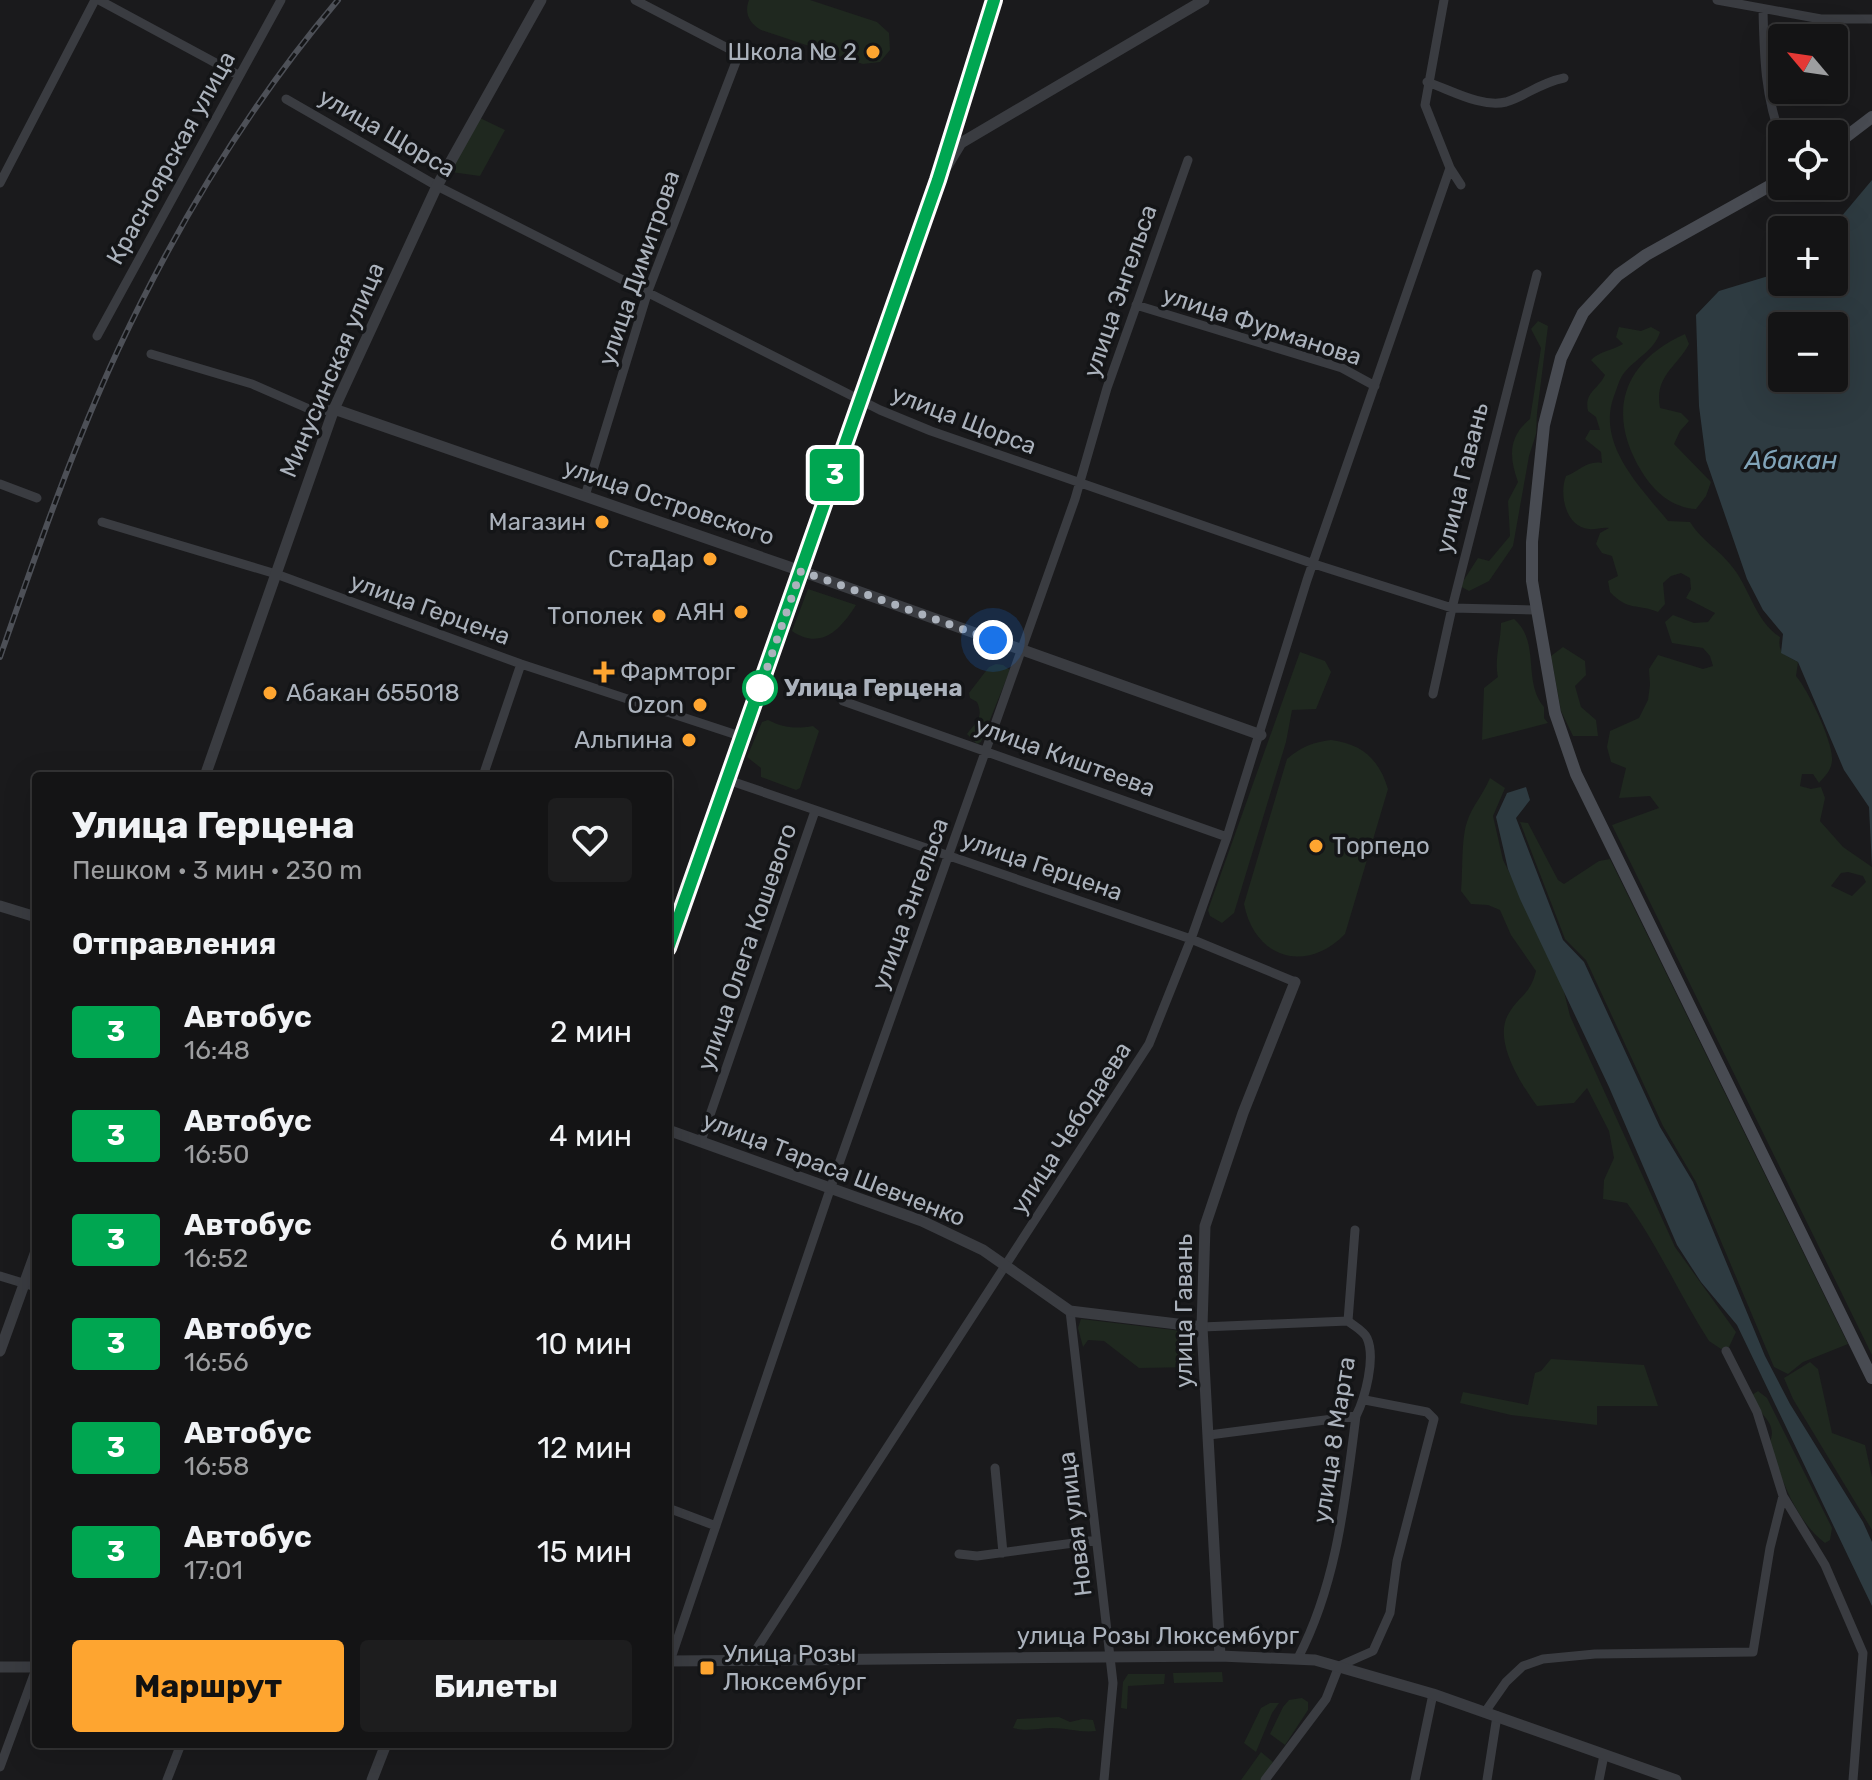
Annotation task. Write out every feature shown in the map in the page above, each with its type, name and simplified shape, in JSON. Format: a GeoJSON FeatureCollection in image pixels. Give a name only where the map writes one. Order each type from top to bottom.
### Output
{"type":"FeatureCollection","features":[{"type":"Feature","properties":{"kind":"main road"},"geometry":{"type":"LineString","coordinates":[[1848,135],[1872,117]]}},
{"type":"Feature","properties":{"kind":"main road"},"geometry":{"type":"LineString","coordinates":[[1768,187],[1646,255],[1618,275],[1583,313],[1561,358],[1544,425],[1532,542],[1536,610],[1555,713],[1576,774],[1872,1378]]}},
{"type":"Feature","properties":{"kind":"street"},"geometry":{"type":"LineString","coordinates":[[0,183],[97,0],[238,75]]}},
{"type":"Feature","properties":{"kind":"street","name":"Красноярская улица"},"geometry":{"type":"LineString","coordinates":[[97,336],[281,0]]}},
{"type":"Feature","properties":{"kind":"street","name":"Минусинская улица"},"geometry":{"type":"LineString","coordinates":[[206,772],[334,409],[437,186],[541,0]]}},
{"type":"Feature","properties":{"kind":"street","name":"улица Димитрова"},"geometry":{"type":"LineString","coordinates":[[585,496],[648,291],[739,54],[635,0]]}},
{"type":"Feature","properties":{"kind":"street"},"geometry":{"type":"LineString","coordinates":[[672,938],[938,180],[994,0]]}},
{"type":"Feature","properties":{"kind":"street"},"geometry":{"type":"LineString","coordinates":[[938,180],[961,143],[1204,0]]}},
{"type":"Feature","properties":{"kind":"street"},"geometry":{"type":"LineString","coordinates":[[1444,0],[1425,105],[1450,168],[1461,185]]}},
{"type":"Feature","properties":{"kind":"street"},"geometry":{"type":"LineString","coordinates":[[1717,0],[1821,19],[1872,19]]}},
{"type":"Feature","properties":{"kind":"street"},"geometry":{"type":"LineString","coordinates":[[1763,9],[1766,83],[1774,120]]}},
{"type":"Feature","properties":{"kind":"street"},"geometry":{"type":"LineString","coordinates":[[1427,82],[1489,104],[1508,101],[1546,82],[1564,78]]}},
{"type":"Feature","properties":{"kind":"street","name":"улица Щорса"},"geometry":{"type":"LineString","coordinates":[[286,99],[437,186],[861,401],[931,431],[1314,564],[1452,608],[1536,610]]}},
{"type":"Feature","properties":{"kind":"street","name":"улица Энгельса"},"geometry":{"type":"LineString","coordinates":[[672,1652],[1080,484],[1107,388],[1188,160]]}},
{"type":"Feature","properties":{"kind":"street","name":"улица Чебодаева"},"geometry":{"type":"LineString","coordinates":[[750,1659],[1149,1044],[1227,837],[1314,564],[1450,168]]}},
{"type":"Feature","properties":{"kind":"street","name":"улица Гавань"},"geometry":{"type":"LineString","coordinates":[[1433,694],[1537,274]]}},
{"type":"Feature","properties":{"kind":"street","name":"улица Фурманова"},"geometry":{"type":"LineString","coordinates":[[1136,305],[1342,368],[1375,386]]}},
{"type":"Feature","properties":{"kind":"street","name":"улица Островского"},"geometry":{"type":"LineString","coordinates":[[151,354],[252,384],[316,412],[334,409],[1261,735]]}},
{"type":"Feature","properties":{"kind":"street"},"geometry":{"type":"LineString","coordinates":[[0,484],[37,498]]}},
{"type":"Feature","properties":{"kind":"street","name":"улица Герцена"},"geometry":{"type":"LineString","coordinates":[[102,522],[276,574],[521,664],[743,737]]}},
{"type":"Feature","properties":{"kind":"street"},"geometry":{"type":"LineString","coordinates":[[484,772],[521,664]]}},
{"type":"Feature","properties":{"kind":"street","name":"улица Киштеева"},"geometry":{"type":"LineString","coordinates":[[843,701],[1227,837]]}},
{"type":"Feature","properties":{"kind":"street","name":"улица Герцена"},"geometry":{"type":"LineString","coordinates":[[728,780],[1191,939],[1295,982]]}},
{"type":"Feature","properties":{"kind":"street","name":"улица Олега Кошевого"},"geometry":{"type":"LineString","coordinates":[[701,1141],[815,811]]}},
{"type":"Feature","properties":{"kind":"street"},"geometry":{"type":"LineString","coordinates":[[0,906],[32,916]]}},
{"type":"Feature","properties":{"kind":"street","name":"улица Гавань"},"geometry":{"type":"LineString","coordinates":[[1220,1656],[1202,1327],[1205,1226],[1243,1113],[1295,982]]}},
{"type":"Feature","properties":{"kind":"street","name":"улица Тараса Шевченко"},"geometry":{"type":"LineString","coordinates":[[672,1131],[922,1221],[983,1250],[1070,1311],[1202,1327],[1348,1321]]}},
{"type":"Feature","properties":{"kind":"street","name":"улица 8 Марта"},"geometry":{"type":"LineString","coordinates":[[1298,1658],[1315,1626],[1331,1576],[1356,1416],[1365,1400],[1370,1352],[1366,1335],[1348,1321],[1355,1230]]}},
{"type":"Feature","properties":{"kind":"street"},"geometry":{"type":"LineString","coordinates":[[0,1276],[31,1285],[0,1351]]}},
{"type":"Feature","properties":{"kind":"street","name":"Новая улица"},"geometry":{"type":"LineString","coordinates":[[1070,1311],[1111,1657],[1112,1699],[1104,1780]]}},
{"type":"Feature","properties":{"kind":"street"},"geometry":{"type":"LineString","coordinates":[[1726,1351],[1757,1412],[1783,1496],[1825,1565],[1868,1661],[1860,1672],[1853,1780]]}},
{"type":"Feature","properties":{"kind":"street"},"geometry":{"type":"LineString","coordinates":[[1265,1780],[1326,1699],[1339,1666],[1373,1651],[1390,1613],[1397,1561],[1434,1419],[1427,1412],[1365,1400]]}},
{"type":"Feature","properties":{"kind":"street"},"geometry":{"type":"LineString","coordinates":[[1209,1435],[1356,1416]]}},
{"type":"Feature","properties":{"kind":"street"},"geometry":{"type":"LineString","coordinates":[[995,1468],[1003,1553]]}},
{"type":"Feature","properties":{"kind":"street"},"geometry":{"type":"LineString","coordinates":[[1485,1712],[1506,1682],[1523,1666],[1543,1659],[1595,1654],[1753,1652],[1770,1548],[1783,1496]]}},
{"type":"Feature","properties":{"kind":"street"},"geometry":{"type":"LineString","coordinates":[[672,1510],[716,1526]]}},
{"type":"Feature","properties":{"kind":"street"},"geometry":{"type":"LineString","coordinates":[[959,1554],[977,1556],[1096,1540]]}},
{"type":"Feature","properties":{"kind":"street","name":"улица Розы Люксембург"},"geometry":{"type":"LineString","coordinates":[[672,1661],[1298,1658],[1339,1666],[1433,1694],[1676,1780]]}},
{"type":"Feature","properties":{"kind":"street"},"geometry":{"type":"LineString","coordinates":[[0,1667],[32,1668]]}},
{"type":"Feature","properties":{"kind":"street"},"geometry":{"type":"LineString","coordinates":[[0,1767],[32,1679]]}},
{"type":"Feature","properties":{"kind":"street"},"geometry":{"type":"LineString","coordinates":[[1415,1780],[1433,1694]]}},
{"type":"Feature","properties":{"kind":"street"},"geometry":{"type":"LineString","coordinates":[[1487,1780],[1497,1716]]}},
{"type":"Feature","properties":{"kind":"street"},"geometry":{"type":"LineString","coordinates":[[167,1780],[179,1748]]}},
{"type":"Feature","properties":{"kind":"street"},"geometry":{"type":"LineString","coordinates":[[372,1780],[384,1748]]}},
{"type":"Feature","properties":{"kind":"street"},"geometry":{"type":"LineString","coordinates":[[1599,1780],[1604,1755]]}},
{"type":"Feature","properties":{"kind":"shaded area"},"geometry":{"type":"Polygon","coordinates":[[[749,0],[810,0],[877,22],[889,33],[890,50],[880,62],[863,64],[761,30],[749,17],[749,0]]]}},
{"type":"Feature","properties":{"kind":"shaded area"},"geometry":{"type":"Polygon","coordinates":[[[480,118],[505,130],[480,176],[451,172],[480,118]]]}},
{"type":"Feature","properties":{"kind":"shaded area"},"geometry":{"type":"Polygon","coordinates":[[[1538,321],[1548,326],[1536,434],[1529,456],[1513,546],[1489,581],[1469,591],[1460,586],[1478,558],[1489,561],[1510,536],[1508,501],[1518,482],[1512,448],[1518,433],[1530,419],[1541,348],[1531,329],[1538,321]]]}},
{"type":"Feature","properties":{"kind":"shaded area"},"geometry":{"type":"Polygon","coordinates":[[[1619,327],[1641,331],[1651,327],[1660,332],[1654,344],[1624,373],[1618,384],[1610,414],[1616,448],[1634,479],[1668,521],[1690,522],[1730,564],[1764,622],[1780,637],[1781,650],[1798,662],[1796,676],[1819,717],[1832,753],[1829,771],[1819,783],[1813,774],[1802,774],[1800,786],[1811,789],[1821,787],[1825,798],[1820,821],[1843,847],[1872,867],[1872,1355],[1612,825],[1659,808],[1650,796],[1619,798],[1626,768],[1611,762],[1607,747],[1610,731],[1639,718],[1648,700],[1649,669],[1658,655],[1703,669],[1713,666],[1703,648],[1672,643],[1665,622],[1673,615],[1694,623],[1708,622],[1715,613],[1686,598],[1691,589],[1690,578],[1681,573],[1663,583],[1665,604],[1658,612],[1628,605],[1617,598],[1610,592],[1608,581],[1618,576],[1612,556],[1602,553],[1596,544],[1600,533],[1609,528],[1581,527],[1569,516],[1566,508],[1563,491],[1566,476],[1588,464],[1602,463],[1601,452],[1585,439],[1590,430],[1600,430],[1596,417],[1588,411],[1587,405],[1590,395],[1605,375],[1591,360],[1623,344],[1616,337],[1619,327]],[[1841,873],[1831,886],[1852,896],[1866,882],[1863,876],[1841,873]]]}},
{"type":"Feature","properties":{"kind":"shaded area"},"geometry":{"type":"Polygon","coordinates":[[[1685,334],[1689,344],[1663,380],[1659,397],[1660,408],[1681,413],[1689,421],[1674,444],[1711,482],[1706,496],[1696,509],[1672,502],[1647,479],[1631,451],[1623,410],[1626,392],[1634,375],[1647,359],[1685,334]]]}},
{"type":"Feature","properties":{"kind":"shaded area"},"geometry":{"type":"Polygon","coordinates":[[[808,589],[856,605],[837,629],[821,638],[802,637],[792,631],[808,589]]]}},
{"type":"Feature","properties":{"kind":"shaded area"},"geometry":{"type":"Polygon","coordinates":[[[1514,619],[1527,639],[1534,686],[1548,723],[1482,740],[1484,688],[1498,677],[1501,623],[1514,619]]]}},
{"type":"Feature","properties":{"kind":"shaded area"},"geometry":{"type":"Polygon","coordinates":[[[1563,647],[1585,661],[1586,675],[1575,686],[1581,707],[1596,720],[1598,736],[1573,736],[1561,711],[1551,656],[1563,647]]]}},
{"type":"Feature","properties":{"kind":"shaded area"},"geometry":{"type":"Polygon","coordinates":[[[1300,652],[1325,661],[1331,672],[1316,709],[1292,710],[1286,742],[1234,913],[1222,923],[1210,916],[1208,910],[1300,652]]]}},
{"type":"Feature","properties":{"kind":"shaded area"},"geometry":{"type":"Polygon","coordinates":[[[996,664],[1010,670],[981,742],[977,744],[967,734],[980,712],[977,702],[970,698],[969,693],[989,667],[996,664]]]}},
{"type":"Feature","properties":{"kind":"shaded area"},"geometry":{"type":"Polygon","coordinates":[[[768,720],[790,727],[813,726],[819,731],[800,788],[796,790],[761,777],[761,768],[747,757],[762,722],[768,720]]]}},
{"type":"Feature","properties":{"kind":"shaded area","name":"Торпедо"},"geometry":{"type":"Polygon","coordinates":[[[1331,740],[1352,745],[1368,755],[1380,769],[1388,789],[1345,934],[1314,954],[1299,957],[1284,955],[1259,938],[1244,904],[1287,759],[1308,746],[1331,740]]]}},
{"type":"Feature","properties":{"kind":"shaded area"},"geometry":{"type":"Polygon","coordinates":[[[1490,778],[1505,788],[1493,816],[1503,860],[1558,968],[1570,1016],[1675,1247],[1736,1332],[1729,1347],[1721,1349],[1709,1341],[1627,1203],[1603,1199],[1604,1180],[1614,1158],[1609,1131],[1587,1088],[1574,1103],[1537,1106],[1511,1061],[1504,1036],[1505,1024],[1513,1007],[1531,985],[1536,971],[1511,935],[1500,910],[1488,905],[1471,904],[1461,891],[1465,829],[1490,778]]]}},
{"type":"Feature","properties":{"kind":"shaded area"},"geometry":{"type":"Polygon","coordinates":[[[1520,822],[1528,823],[1558,880],[1564,884],[1599,861],[1610,859],[1848,1344],[1803,1362],[1788,1374],[1774,1367],[1696,1182],[1663,1126],[1586,960],[1565,939],[1520,822]]]}},
{"type":"Feature","properties":{"kind":"shaded area"},"geometry":{"type":"Polygon","coordinates":[[[1081,1319],[1182,1331],[1194,1348],[1195,1367],[1139,1368],[1104,1341],[1088,1340],[1083,1347],[1078,1328],[1081,1319]]]}},
{"type":"Feature","properties":{"kind":"shaded area"},"geometry":{"type":"Polygon","coordinates":[[[1551,1359],[1644,1365],[1658,1406],[1597,1406],[1597,1425],[1511,1415],[1460,1403],[1463,1392],[1528,1405],[1535,1373],[1541,1371],[1551,1359]]]}},
{"type":"Feature","properties":{"kind":"shaded area"},"geometry":{"type":"Polygon","coordinates":[[[1810,1362],[1818,1369],[1832,1433],[1865,1445],[1872,1477],[1872,1530],[1793,1399],[1784,1378],[1810,1362]]]}},
{"type":"Feature","properties":{"kind":"shaded area"},"geometry":{"type":"Polygon","coordinates":[[[1758,1391],[1767,1398],[1832,1528],[1830,1540],[1825,1543],[1805,1522],[1784,1483],[1770,1442],[1771,1427],[1753,1401],[1752,1395],[1758,1391]]]}},
{"type":"Feature","properties":{"kind":"shaded area"},"geometry":{"type":"Polygon","coordinates":[[[1222,1672],[1223,1682],[1174,1683],[1173,1673],[1222,1672]]]}},
{"type":"Feature","properties":{"kind":"shaded area"},"geometry":{"type":"Polygon","coordinates":[[[1128,1674],[1165,1674],[1164,1684],[1128,1686],[1127,1709],[1121,1708],[1123,1682],[1128,1674]]]}},
{"type":"Feature","properties":{"kind":"shaded area"},"geometry":{"type":"Polygon","coordinates":[[[1302,1698],[1308,1702],[1308,1710],[1285,1745],[1270,1734],[1289,1700],[1302,1698]]]}},
{"type":"Feature","properties":{"kind":"shaded area"},"geometry":{"type":"Polygon","coordinates":[[[1270,1703],[1279,1703],[1256,1752],[1244,1743],[1261,1708],[1270,1703]]]}},
{"type":"Feature","properties":{"kind":"shaded area"},"geometry":{"type":"Polygon","coordinates":[[[1059,1717],[1070,1722],[1093,1720],[1096,1731],[1013,1728],[1017,1719],[1059,1717]]]}},
{"type":"Feature","properties":{"kind":"shaded area"},"geometry":{"type":"Polygon","coordinates":[[[1261,1752],[1274,1763],[1261,1780],[1241,1780],[1261,1752]]]}},
{"type":"Feature","properties":{"kind":"water","name":"Абакан"},"geometry":{"type":"Polygon","coordinates":[[[1872,180],[1872,867],[1869,807],[1844,770],[1798,662],[1781,653],[1783,634],[1763,610],[1747,579],[1706,460],[1699,406],[1696,315],[1719,291],[1768,276],[1768,296],[1848,296],[1848,216],[1842,216],[1872,180]]]}},
{"type":"Feature","properties":{"kind":"water"},"geometry":{"type":"Polygon","coordinates":[[[1526,787],[1530,800],[1516,818],[1563,940],[1584,962],[1660,1127],[1693,1182],[1765,1356],[1790,1404],[1863,1522],[1872,1542],[1872,1606],[1737,1325],[1701,1282],[1677,1245],[1609,1087],[1520,899],[1508,869],[1496,817],[1507,793],[1526,787]]]}},
{"type":"Feature","properties":{"kind":"railway"},"geometry":{"type":"LineString","coordinates":[[0,657],[70,463],[140,304],[190,212],[245,124],[338,0]]}},
{"type":"Feature","properties":{"kind":"bus line","name":"3"},"geometry":{"type":"LineString","coordinates":[[672,937],[938,180],[994,0]]}},
{"type":"Feature","properties":{"kind":"place","name":"Школа № 2"},"geometry":{"type":"Point","coordinates":[873,52]}},
{"type":"Feature","properties":{"kind":"place","name":"Магазин"},"geometry":{"type":"Point","coordinates":[602,522]}},
{"type":"Feature","properties":{"kind":"place","name":"СтаДар"},"geometry":{"type":"Point","coordinates":[710,559]}},
{"type":"Feature","properties":{"kind":"place","name":"АЯН"},"geometry":{"type":"Point","coordinates":[741,612]}},
{"type":"Feature","properties":{"kind":"place","name":"Тополек"},"geometry":{"type":"Point","coordinates":[659,616]}},
{"type":"Feature","properties":{"kind":"place","name":"Фармторг"},"geometry":{"type":"Point","coordinates":[604,672]}},
{"type":"Feature","properties":{"kind":"place","name":"Улица Герцена"},"geometry":{"type":"Point","coordinates":[760,688]}},
{"type":"Feature","properties":{"kind":"place","name":"Абакан 655018"},"geometry":{"type":"Point","coordinates":[270,693]}},
{"type":"Feature","properties":{"kind":"place","name":"Ozon"},"geometry":{"type":"Point","coordinates":[700,705]}},
{"type":"Feature","properties":{"kind":"place","name":"Альпина"},"geometry":{"type":"Point","coordinates":[689,740]}},
{"type":"Feature","properties":{"kind":"place","name":"Торпедо"},"geometry":{"type":"Point","coordinates":[1316,846]}},
{"type":"Feature","properties":{"kind":"place","name":"Улица Розы Люксембург"},"geometry":{"type":"Point","coordinates":[707,1668]}},
{"type":"Feature","properties":{"kind":"route"},"geometry":{"type":"LineString","coordinates":[[760,688],[759,691],[801,571],[993,640]]}}]}
